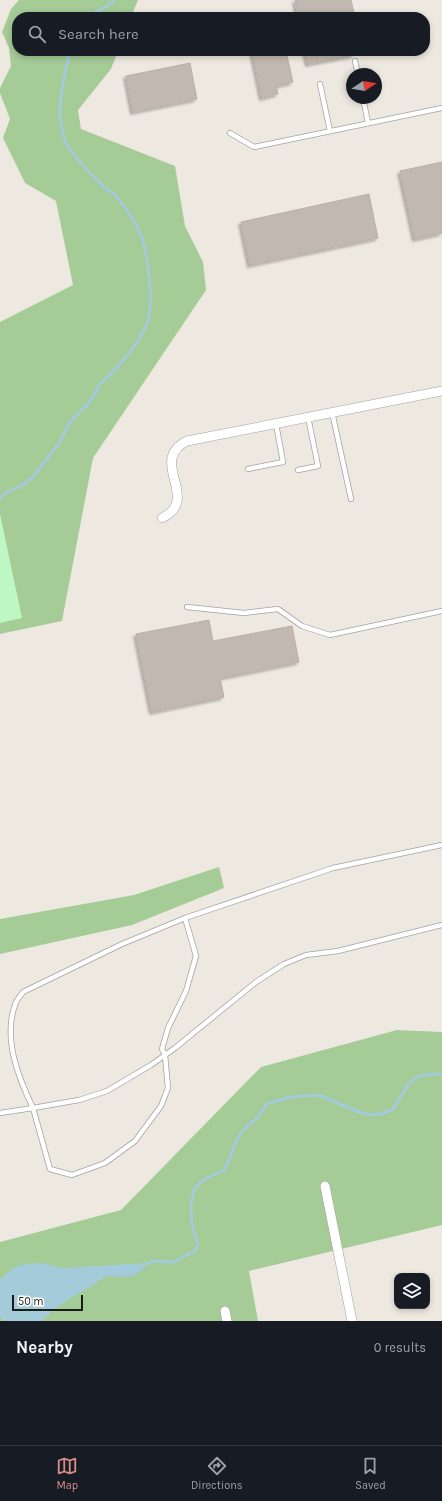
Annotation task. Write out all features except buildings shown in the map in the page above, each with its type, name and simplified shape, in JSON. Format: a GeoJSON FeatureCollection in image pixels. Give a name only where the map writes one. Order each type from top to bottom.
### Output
{"type":"FeatureCollection","features":[{"type":"Feature","properties":{"kind":"street"},"geometry":{"type":"LineString","coordinates":[[162,518],[170,514],[176,507],[178,500],[171,464],[173,453],[179,445],[187,442],[332,412],[442,391]]}},
{"type":"Feature","properties":{"kind":"street"},"geometry":{"type":"LineString","coordinates":[[325,1186],[352,1321]]}},
{"type":"Feature","properties":{"kind":"street"},"geometry":{"type":"LineString","coordinates":[[225,1311],[227,1321]]}},
{"type":"Feature","properties":{"kind":"lane"},"geometry":{"type":"LineString","coordinates":[[355,60],[357,68]]}},
{"type":"Feature","properties":{"kind":"lane"},"geometry":{"type":"LineString","coordinates":[[320,84],[330,131]]}},
{"type":"Feature","properties":{"kind":"lane"},"geometry":{"type":"LineString","coordinates":[[364,104],[368,123]]}},
{"type":"Feature","properties":{"kind":"lane"},"geometry":{"type":"LineString","coordinates":[[230,133],[254,146],[442,108]]}},
{"type":"Feature","properties":{"kind":"lane"},"geometry":{"type":"LineString","coordinates":[[332,412],[351,500]]}},
{"type":"Feature","properties":{"kind":"lane"},"geometry":{"type":"LineString","coordinates":[[298,470],[318,466],[308,417]]}},
{"type":"Feature","properties":{"kind":"lane"},"geometry":{"type":"LineString","coordinates":[[248,468],[283,462],[276,424]]}},
{"type":"Feature","properties":{"kind":"lane"},"geometry":{"type":"LineString","coordinates":[[187,607],[244,613],[278,609],[302,626],[330,635],[442,611]]}},
{"type":"Feature","properties":{"kind":"lane"},"geometry":{"type":"LineString","coordinates":[[185,918],[196,956],[186,991],[168,1028],[162,1049],[165,1055],[168,1088],[161,1106],[135,1141],[105,1163],[72,1175],[50,1169],[33,1108],[26,1093],[12,1050],[10,1023],[15,1003],[24,992],[122,944],[185,918],[333,868],[442,845]]}},
{"type":"Feature","properties":{"kind":"lane"},"geometry":{"type":"LineString","coordinates":[[0,1113],[79,1100],[107,1091],[165,1055],[256,982],[284,964],[306,956],[338,951],[442,925]]}},
{"type":"Feature","properties":{"kind":"green space"},"geometry":{"type":"Polygon","coordinates":[[[19,0],[138,0],[133,12],[12,12],[12,56],[116,56],[111,69],[78,110],[81,129],[175,166],[185,226],[203,262],[206,290],[93,458],[62,621],[0,634],[0,322],[73,285],[56,201],[25,183],[3,138],[10,119],[0,93],[0,88],[11,66],[9,48],[2,32],[11,9],[19,0]]]}},
{"type":"Feature","properties":{"kind":"green space"},"geometry":{"type":"Polygon","coordinates":[[[0,514],[22,618],[0,623],[0,514]]]}},
{"type":"Feature","properties":{"kind":"green space"},"geometry":{"type":"Polygon","coordinates":[[[219,867],[224,888],[132,925],[0,954],[0,919],[134,895],[219,867]]]}},
{"type":"Feature","properties":{"kind":"green space"},"geometry":{"type":"Polygon","coordinates":[[[397,1030],[442,1032],[442,1225],[249,1271],[258,1321],[0,1321],[0,1242],[121,1210],[261,1067],[397,1030]]]}},
{"type":"Feature","properties":{"kind":"water"},"geometry":{"type":"Polygon","coordinates":[[[42,1263],[63,1268],[147,1263],[138,1273],[131,1276],[109,1276],[102,1279],[64,1302],[41,1321],[4,1321],[0,1317],[0,1280],[14,1268],[23,1265],[42,1263]]]}},
{"type":"Feature","properties":{"kind":"waterway"},"geometry":{"type":"LineString","coordinates":[[95,12],[107,6],[114,0]]}},
{"type":"Feature","properties":{"kind":"waterway"},"geometry":{"type":"LineString","coordinates":[[0,498],[33,477],[59,443],[70,422],[89,403],[98,386],[117,368],[134,347],[146,327],[150,311],[148,262],[142,239],[132,217],[116,196],[104,187],[73,153],[66,143],[62,132],[60,109],[62,85],[69,56]]}},
{"type":"Feature","properties":{"kind":"waterway"},"geometry":{"type":"LineString","coordinates":[[144,1265],[152,1261],[174,1262],[195,1251],[198,1245],[192,1224],[191,1206],[194,1189],[203,1180],[224,1170],[236,1141],[243,1130],[256,1119],[267,1104],[291,1097],[319,1095],[361,1113],[372,1115],[380,1114],[392,1110],[410,1082],[417,1077],[442,1074]]}}]}
